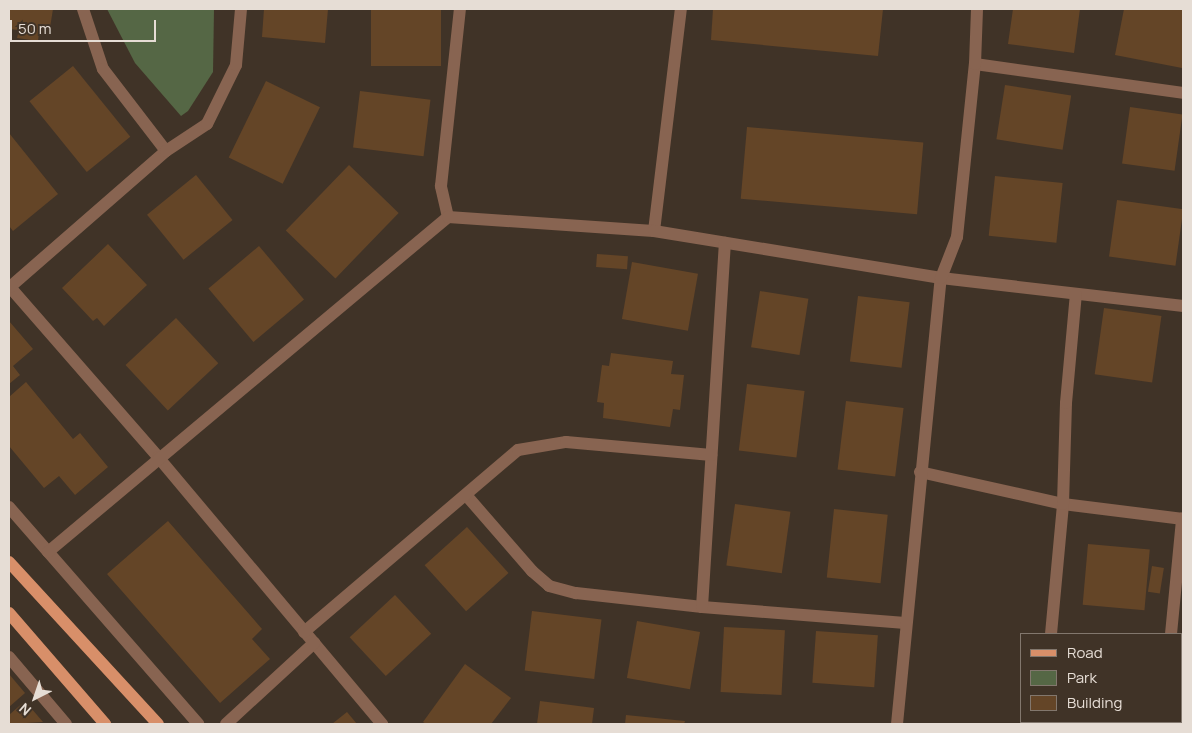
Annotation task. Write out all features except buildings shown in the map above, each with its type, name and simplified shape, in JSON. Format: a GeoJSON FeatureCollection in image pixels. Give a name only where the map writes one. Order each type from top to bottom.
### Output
{"type":"FeatureCollection","features":[{"type":"Feature","properties":{"kind":"main road"},"geometry":{"type":"LineString","coordinates":[[9,562],[158,724]]}},
{"type":"Feature","properties":{"kind":"main road"},"geometry":{"type":"LineString","coordinates":[[9,613],[105,724]]}},
{"type":"Feature","properties":{"kind":"street"},"geometry":{"type":"LineString","coordinates":[[83,9],[103,69],[166,151]]}},
{"type":"Feature","properties":{"kind":"street"},"geometry":{"type":"LineString","coordinates":[[242,9],[236,65],[223,96],[207,124],[166,151],[9,287],[158,457],[382,724]]}},
{"type":"Feature","properties":{"kind":"street"},"geometry":{"type":"LineString","coordinates":[[448,217],[441,186],[460,9]]}},
{"type":"Feature","properties":{"kind":"street"},"geometry":{"type":"LineString","coordinates":[[654,231],[681,9]]}},
{"type":"Feature","properties":{"kind":"street"},"geometry":{"type":"LineString","coordinates":[[897,724],[905,623],[941,278],[957,237],[975,64],[976,9]]}},
{"type":"Feature","properties":{"kind":"street"},"geometry":{"type":"LineString","coordinates":[[975,64],[1183,93]]}},
{"type":"Feature","properties":{"kind":"street"},"geometry":{"type":"LineString","coordinates":[[48,552],[158,457],[448,217],[654,231],[941,278],[1183,306]]}},
{"type":"Feature","properties":{"kind":"street"},"geometry":{"type":"LineString","coordinates":[[702,607],[725,243]]}},
{"type":"Feature","properties":{"kind":"street"},"geometry":{"type":"LineString","coordinates":[[1052,633],[1064,504],[1066,403],[1076,294]]}},
{"type":"Feature","properties":{"kind":"street"},"geometry":{"type":"LineString","coordinates":[[304,632],[518,450],[556,443],[711,455]]}},
{"type":"Feature","properties":{"kind":"street"},"geometry":{"type":"LineString","coordinates":[[920,472],[1064,504],[1183,520],[1172,633]]}},
{"type":"Feature","properties":{"kind":"street"},"geometry":{"type":"LineString","coordinates":[[466,495],[532,571],[549,586],[576,593],[702,607],[905,623]]}},
{"type":"Feature","properties":{"kind":"street"},"geometry":{"type":"LineString","coordinates":[[9,507],[198,724]]}},
{"type":"Feature","properties":{"kind":"street"},"geometry":{"type":"LineString","coordinates":[[226,724],[314,643]]}},
{"type":"Feature","properties":{"kind":"street"},"geometry":{"type":"LineString","coordinates":[[9,657],[66,724]]}},
{"type":"Feature","properties":{"kind":"green space"},"geometry":{"type":"Polygon","coordinates":[[[107,9],[214,9],[213,72],[188,111],[181,116],[135,63],[107,9]]]}}]}
